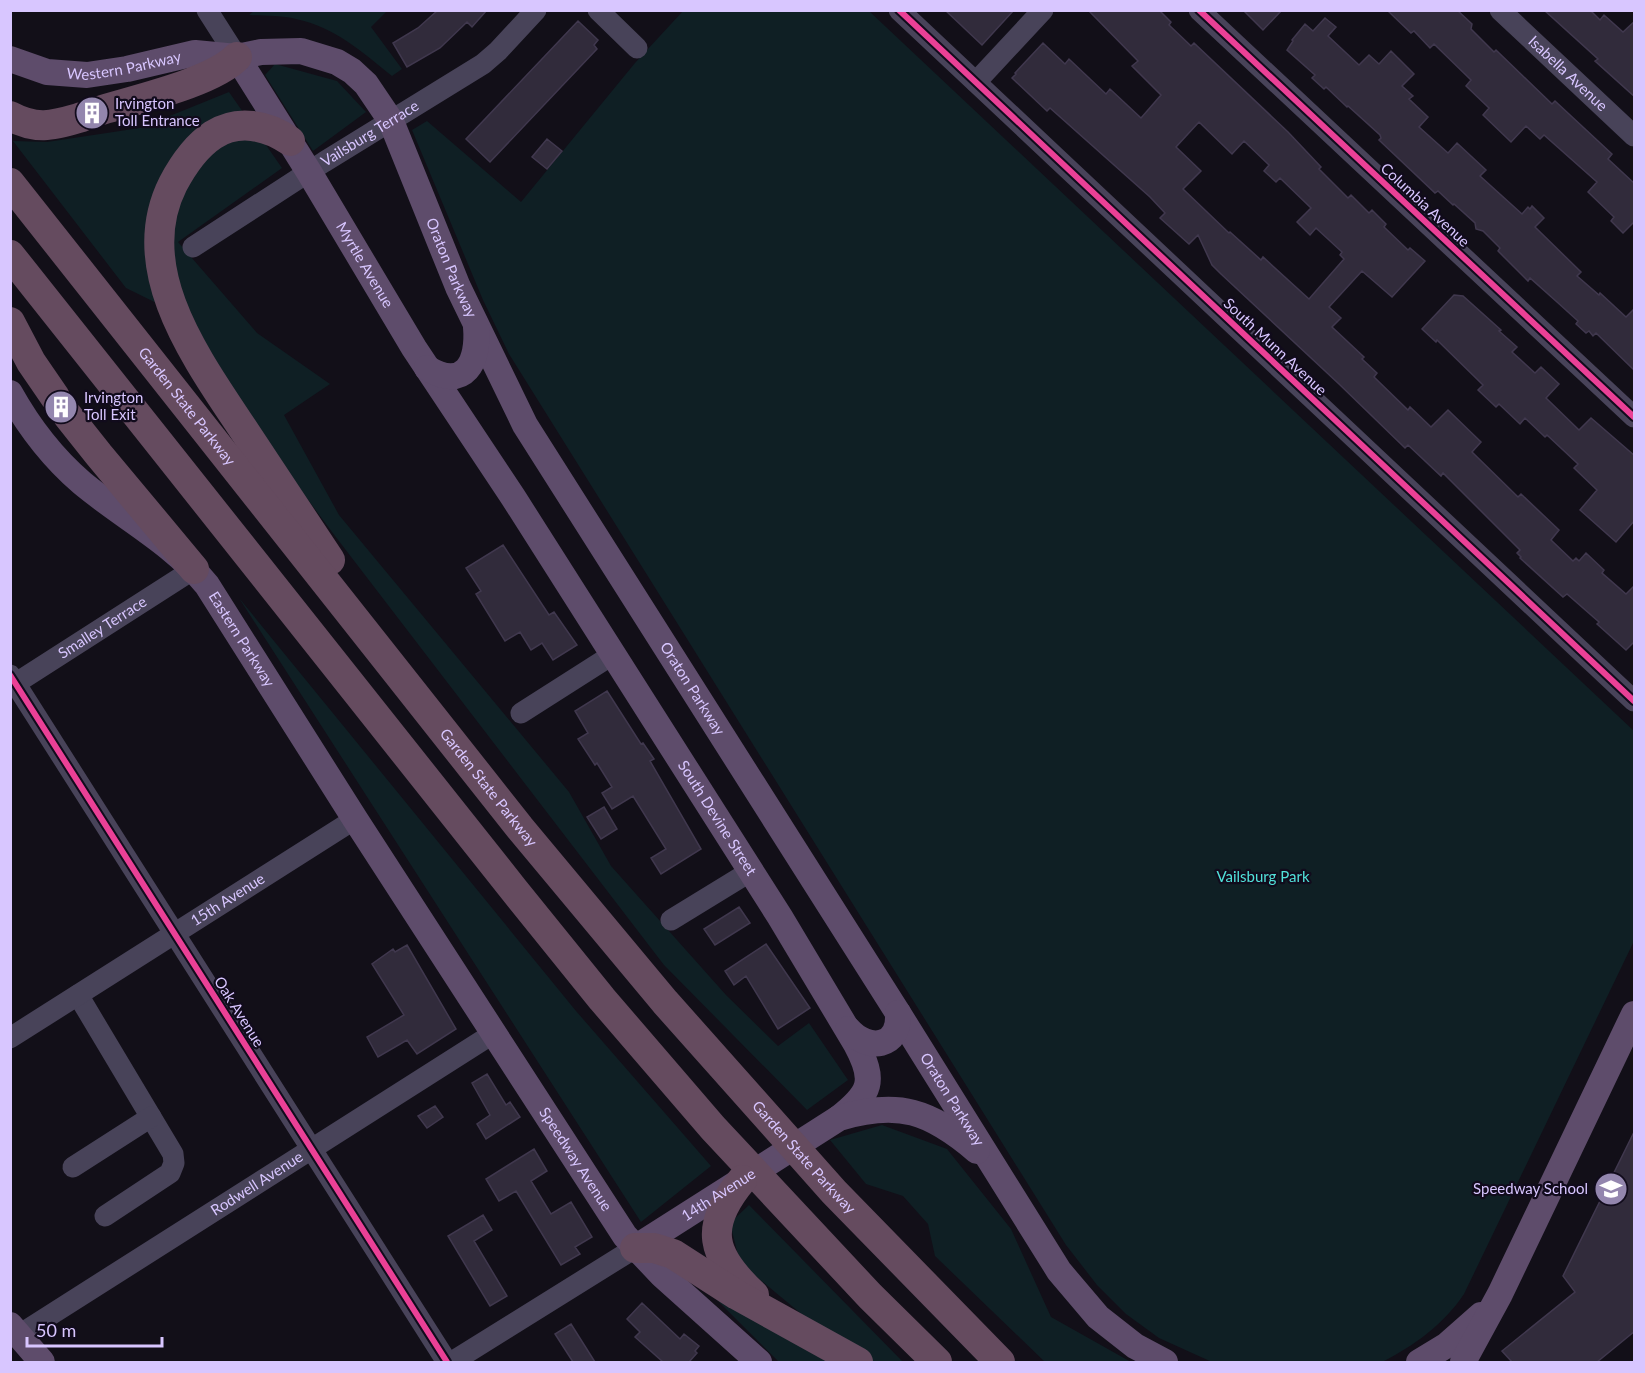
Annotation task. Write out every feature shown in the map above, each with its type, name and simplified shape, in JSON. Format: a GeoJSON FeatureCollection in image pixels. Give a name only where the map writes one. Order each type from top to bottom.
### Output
{"type":"FeatureCollection","features":[{"type":"Feature","properties":{"kind":"highway"},"geometry":{"type":"LineString","coordinates":[[10,116],[38,126],[56,124],[206,77],[223,69],[237,57]]}},
{"type":"Feature","properties":{"kind":"highway"},"geometry":{"type":"LineString","coordinates":[[290,141],[275,132],[245,125],[226,129],[200,146],[178,176],[162,216],[158,244],[164,280],[180,324],[207,373],[439,725]]}},
{"type":"Feature","properties":{"kind":"highway","name":"Garden State Parkway"},"geometry":{"type":"LineString","coordinates":[[10,183],[520,828],[627,957],[753,1103],[834,1192],[1000,1362]]}},
{"type":"Feature","properties":{"kind":"highway"},"geometry":{"type":"LineString","coordinates":[[10,255],[514,890],[638,1041],[713,1128],[870,1296],[937,1362]]}},
{"type":"Feature","properties":{"kind":"highway"},"geometry":{"type":"LineString","coordinates":[[10,322],[31,362],[62,406],[194,569]]}},
{"type":"Feature","properties":{"kind":"highway"},"geometry":{"type":"LineString","coordinates":[[742,1180],[721,1211],[716,1229],[720,1250],[737,1278],[787,1323]]}},
{"type":"Feature","properties":{"kind":"highway"},"geometry":{"type":"LineString","coordinates":[[634,1248],[654,1248],[673,1254],[721,1286],[858,1362]]}},
{"type":"Feature","properties":{"kind":"main road","name":"Oraton Parkway"},"geometry":{"type":"LineString","coordinates":[[237,57],[261,52],[301,51],[338,62],[366,84],[391,121],[458,287],[525,425],[1070,1286],[1098,1317],[1135,1346],[1165,1362]]}},
{"type":"Feature","properties":{"kind":"main road","name":"Western Parkway"},"geometry":{"type":"LineString","coordinates":[[10,59],[47,72],[73,75],[108,73],[195,53],[237,57]]}},
{"type":"Feature","properties":{"kind":"main road","name":"Myrtle Avenue"},"geometry":{"type":"LineString","coordinates":[[237,57],[427,368],[526,518]]}},
{"type":"Feature","properties":{"kind":"main road"},"geometry":{"type":"LineString","coordinates":[[427,368],[449,377],[464,373],[476,354],[476,324]]}},
{"type":"Feature","properties":{"kind":"main road","name":"Eastern Parkway"},"geometry":{"type":"LineString","coordinates":[[10,393],[43,442],[68,470],[95,493],[167,544],[194,569],[218,601],[354,819],[425,927]]}},
{"type":"Feature","properties":{"kind":"main road","name":"South Devine Street"},"geometry":{"type":"LineString","coordinates":[[526,518],[751,871],[848,1029],[867,1066],[870,1080],[868,1088],[859,1101],[838,1118]]}},
{"type":"Feature","properties":{"kind":"main road","name":"Speedway Avenue"},"geometry":{"type":"LineString","coordinates":[[425,927],[634,1248],[759,1362]]}},
{"type":"Feature","properties":{"kind":"main road"},"geometry":{"type":"LineString","coordinates":[[848,1029],[860,1040],[873,1044],[880,1043],[892,1036],[898,1013]]}},
{"type":"Feature","properties":{"kind":"main road"},"geometry":{"type":"LineString","coordinates":[[1463,1362],[1500,1294],[1635,1014]]}},
{"type":"Feature","properties":{"kind":"main road","name":"14th Avenue"},"geometry":{"type":"LineString","coordinates":[[634,1248],[838,1118],[856,1112],[881,1109],[930,1118],[952,1131],[992,1166]]}},
{"type":"Feature","properties":{"kind":"main road"},"geometry":{"type":"LineString","coordinates":[[1419,1362],[1459,1336],[1500,1294]]}},
{"type":"Feature","properties":{"kind":"main road"},"geometry":{"type":"LineString","coordinates":[[15,1330],[42,1362]]}},
{"type":"Feature","properties":{"kind":"main road"},"geometry":{"type":"LineString","coordinates":[[1135,1346],[1158,1362]]}},
{"type":"Feature","properties":{"kind":"street","name":"Myrtle Avenue"},"geometry":{"type":"LineString","coordinates":[[207,10],[237,57]]}},
{"type":"Feature","properties":{"kind":"street","name":"Vailsburg Terrace"},"geometry":{"type":"LineString","coordinates":[[193,247],[483,64],[536,10]]}},
{"type":"Feature","properties":{"kind":"street"},"geometry":{"type":"LineString","coordinates":[[598,10],[637,48]]}},
{"type":"Feature","properties":{"kind":"street","name":"South Munn Avenue"},"geometry":{"type":"LineString","coordinates":[[899,10],[1635,701]]}},
{"type":"Feature","properties":{"kind":"street"},"geometry":{"type":"LineString","coordinates":[[976,82],[1043,10]]}},
{"type":"Feature","properties":{"kind":"street","name":"Columbia Avenue"},"geometry":{"type":"LineString","coordinates":[[1199,10],[1635,417]]}},
{"type":"Feature","properties":{"kind":"street","name":"Isabella Avenue"},"geometry":{"type":"LineString","coordinates":[[1500,10],[1635,136]]}},
{"type":"Feature","properties":{"kind":"street","name":"Smalley Terrace"},"geometry":{"type":"LineString","coordinates":[[12,682],[194,569]]}},
{"type":"Feature","properties":{"kind":"street"},"geometry":{"type":"LineString","coordinates":[[521,713],[612,655]]}},
{"type":"Feature","properties":{"kind":"street","name":"Oak Avenue"},"geometry":{"type":"LineString","coordinates":[[12,682],[447,1362]]}},
{"type":"Feature","properties":{"kind":"street","name":"15th Avenue"},"geometry":{"type":"LineString","coordinates":[[10,1038],[354,819]]}},
{"type":"Feature","properties":{"kind":"street"},"geometry":{"type":"LineString","coordinates":[[671,920],[751,871]]}},
{"type":"Feature","properties":{"kind":"street"},"geometry":{"type":"LineString","coordinates":[[78,995],[173,1154],[174,1163],[170,1173],[105,1216]]}},
{"type":"Feature","properties":{"kind":"street","name":"Rodwell Avenue"},"geometry":{"type":"LineString","coordinates":[[15,1330],[311,1149],[494,1033]]}},
{"type":"Feature","properties":{"kind":"street"},"geometry":{"type":"LineString","coordinates":[[73,1167],[151,1117]]}},
{"type":"Feature","properties":{"kind":"street","name":"14th Avenue"},"geometry":{"type":"LineString","coordinates":[[453,1362],[634,1248]]}},
{"type":"Feature","properties":{"kind":"green space"},"geometry":{"type":"Polygon","coordinates":[[[255,10],[387,11],[371,27],[402,69],[392,76],[336,34],[310,23],[290,18],[249,15],[255,10]]]}},
{"type":"Feature","properties":{"kind":"green space","name":"Vailsburg Park"},"geometry":{"type":"Polygon","coordinates":[[[683,11],[869,11],[1634,731],[1634,941],[1464,1294],[1428,1333],[1406,1349],[1382,1362],[1212,1362],[1159,1338],[1126,1314],[1097,1285],[1066,1245],[509,354],[483,300],[412,130],[427,121],[521,202],[635,63],[683,11]]]}},
{"type":"Feature","properties":{"kind":"green space"},"geometry":{"type":"Polygon","coordinates":[[[275,64],[337,81],[366,112],[313,151],[265,75],[275,64]]]}},
{"type":"Feature","properties":{"kind":"green space"},"geometry":{"type":"Polygon","coordinates":[[[229,92],[282,168],[178,242],[257,333],[330,384],[284,415],[339,515],[569,792],[611,866],[726,995],[778,1046],[809,1023],[848,1080],[807,1110],[664,965],[236,403],[189,319],[126,288],[13,141],[47,142],[140,128],[229,92]]]}},
{"type":"Feature","properties":{"kind":"green space"},"geometry":{"type":"Polygon","coordinates":[[[239,598],[576,1011],[711,1166],[641,1222],[239,598]]]}},
{"type":"Feature","properties":{"kind":"green space"},"geometry":{"type":"Polygon","coordinates":[[[882,1125],[947,1149],[1011,1229],[1051,1317],[1131,1362],[1045,1362],[935,1256],[928,1224],[903,1196],[866,1184],[830,1140],[882,1125]]]}},
{"type":"Feature","properties":{"kind":"green space"},"geometry":{"type":"Polygon","coordinates":[[[749,1205],[903,1362],[874,1362],[816,1326],[740,1263],[730,1223],[749,1205]]]}},
{"type":"Feature","properties":{"kind":"green space"},"geometry":{"type":"Polygon","coordinates":[[[713,1296],[819,1356],[827,1362],[779,1362],[713,1296]]]}},
{"type":"Feature","properties":{"kind":"building"},"geometry":{"type":"Polygon","coordinates":[[[438,10],[487,10],[472,27],[467,22],[440,48],[407,67],[393,43],[418,28],[438,10]]]}},
{"type":"Feature","properties":{"kind":"building"},"geometry":{"type":"Polygon","coordinates":[[[945,10],[1014,10],[982,45],[945,10]]]}},
{"type":"Feature","properties":{"kind":"building"},"geometry":{"type":"Polygon","coordinates":[[[1088,10],[1159,10],[1171,22],[1169,25],[1191,46],[1194,43],[1288,132],[1321,167],[1319,169],[1348,198],[1351,195],[1369,213],[1372,210],[1386,224],[1384,227],[1408,250],[1410,248],[1425,261],[1392,297],[1362,271],[1329,307],[1341,318],[1332,327],[1364,357],[1362,359],[1377,373],[1374,377],[1408,410],[1410,407],[1431,427],[1448,410],[1481,442],[1472,452],[1518,497],[1521,494],[1559,530],[1551,540],[1573,561],[1576,558],[1579,561],[1586,553],[1604,570],[1602,573],[1626,594],[1635,585],[1635,641],[1626,650],[1567,594],[1563,597],[1520,558],[1517,553],[1520,550],[1443,473],[1441,476],[1408,445],[1405,448],[1221,274],[1212,265],[1198,235],[1189,244],[1160,218],[1165,213],[1150,197],[1050,108],[1047,111],[1012,78],[1043,43],[1065,64],[1069,59],[1106,94],[1110,89],[1141,118],[1161,95],[1132,66],[1138,61],[1088,10]],[[1199,122],[1176,147],[1201,171],[1183,189],[1229,233],[1261,260],[1263,257],[1309,299],[1344,259],[1340,255],[1342,252],[1316,228],[1310,235],[1297,222],[1311,208],[1280,178],[1276,182],[1264,171],[1269,165],[1244,141],[1232,154],[1199,122]]]}},
{"type":"Feature","properties":{"kind":"building"},"geometry":{"type":"Polygon","coordinates":[[[1243,10],[1282,10],[1263,30],[1243,10]]]}},
{"type":"Feature","properties":{"kind":"building"},"geometry":{"type":"Polygon","coordinates":[[[1387,10],[1457,10],[1472,24],[1471,29],[1494,52],[1496,50],[1552,104],[1555,101],[1612,154],[1608,159],[1635,184],[1635,221],[1623,233],[1611,221],[1614,217],[1588,192],[1597,182],[1544,135],[1540,139],[1526,126],[1511,142],[1483,115],[1489,108],[1466,86],[1471,80],[1434,44],[1430,48],[1414,31],[1411,33],[1387,10]]]}},
{"type":"Feature","properties":{"kind":"building"},"geometry":{"type":"Polygon","coordinates":[[[1544,10],[1590,10],[1600,20],[1604,15],[1623,32],[1635,21],[1635,97],[1595,61],[1598,59],[1544,10]]]}},
{"type":"Feature","properties":{"kind":"building"},"geometry":{"type":"Polygon","coordinates":[[[1325,18],[1336,27],[1328,36],[1359,65],[1369,55],[1379,64],[1391,51],[1414,74],[1402,86],[1413,96],[1409,99],[1428,117],[1419,127],[1448,153],[1457,143],[1486,170],[1480,176],[1522,214],[1532,206],[1544,218],[1535,227],[1581,272],[1577,276],[1599,295],[1600,293],[1626,317],[1635,308],[1635,371],[1596,333],[1593,336],[1589,331],[1586,333],[1576,324],[1578,321],[1557,302],[1530,278],[1528,281],[1498,251],[1500,248],[1483,231],[1476,229],[1475,223],[1438,191],[1435,193],[1379,140],[1380,135],[1326,87],[1324,89],[1312,78],[1315,75],[1287,50],[1305,24],[1313,31],[1325,18]]]}},
{"type":"Feature","properties":{"kind":"building"},"geometry":{"type":"Polygon","coordinates":[[[578,21],[598,40],[594,45],[597,49],[490,162],[466,139],[578,21]]]}},
{"type":"Feature","properties":{"kind":"building"},"geometry":{"type":"Polygon","coordinates":[[[547,139],[562,151],[547,169],[532,157],[547,139]]]}},
{"type":"Feature","properties":{"kind":"building"},"geometry":{"type":"Polygon","coordinates":[[[1454,295],[1463,296],[1501,330],[1499,331],[1517,347],[1512,352],[1535,373],[1541,367],[1559,384],[1546,398],[1579,430],[1591,418],[1635,456],[1635,520],[1616,542],[1580,510],[1597,490],[1574,468],[1578,464],[1525,418],[1520,424],[1499,404],[1496,407],[1478,390],[1483,385],[1437,340],[1436,342],[1422,329],[1454,295]]]}},
{"type":"Feature","properties":{"kind":"building"},"geometry":{"type":"Polygon","coordinates":[[[503,545],[549,615],[554,612],[577,645],[553,660],[542,643],[531,650],[520,632],[505,641],[476,594],[481,591],[466,568],[503,545]]]}},
{"type":"Feature","properties":{"kind":"building"},"geometry":{"type":"Polygon","coordinates":[[[607,691],[641,744],[643,743],[654,759],[650,761],[701,849],[661,874],[651,858],[666,849],[633,796],[612,809],[602,793],[612,787],[578,739],[588,733],[575,711],[607,691]]]}},
{"type":"Feature","properties":{"kind":"building"},"geometry":{"type":"Polygon","coordinates":[[[604,807],[617,829],[601,839],[587,817],[604,807]]]}},
{"type":"Feature","properties":{"kind":"building"},"geometry":{"type":"Polygon","coordinates":[[[739,907],[750,923],[715,945],[704,929],[739,907]]]}},
{"type":"Feature","properties":{"kind":"building"},"geometry":{"type":"Polygon","coordinates":[[[766,944],[810,1008],[778,1029],[746,976],[734,985],[725,971],[766,944]]]}},
{"type":"Feature","properties":{"kind":"building"},"geometry":{"type":"Polygon","coordinates":[[[407,945],[456,1029],[417,1054],[407,1040],[378,1057],[367,1037],[404,1015],[372,964],[393,949],[395,952],[407,945]]]}},
{"type":"Feature","properties":{"kind":"building"},"geometry":{"type":"Polygon","coordinates":[[[487,1074],[506,1105],[510,1102],[520,1117],[486,1139],[477,1124],[490,1115],[472,1083],[487,1074]]]}},
{"type":"Feature","properties":{"kind":"building"},"geometry":{"type":"Polygon","coordinates":[[[435,1106],[443,1117],[427,1128],[418,1116],[435,1106]]]}},
{"type":"Feature","properties":{"kind":"building","name":"Speedway School"},"geometry":{"type":"Polygon","coordinates":[[[1635,1130],[1635,1331],[1597,1362],[1512,1362],[1502,1351],[1575,1292],[1563,1276],[1635,1130]]]}},
{"type":"Feature","properties":{"kind":"building"},"geometry":{"type":"Polygon","coordinates":[[[534,1149],[547,1171],[531,1181],[551,1214],[571,1202],[592,1237],[575,1247],[580,1254],[561,1265],[516,1191],[499,1201],[486,1179],[534,1149]]]}},
{"type":"Feature","properties":{"kind":"building"},"geometry":{"type":"Polygon","coordinates":[[[483,1215],[492,1230],[474,1241],[507,1296],[490,1306],[448,1236],[483,1215]]]}},
{"type":"Feature","properties":{"kind":"building"},"geometry":{"type":"Polygon","coordinates":[[[642,1303],[680,1339],[684,1334],[699,1346],[695,1351],[697,1353],[689,1362],[663,1362],[635,1337],[640,1332],[627,1319],[642,1303]]]}},
{"type":"Feature","properties":{"kind":"building"},"geometry":{"type":"Polygon","coordinates":[[[571,1324],[595,1362],[573,1362],[555,1334],[571,1324]]]}},
{"type":"Feature","properties":{"kind":"cycle path"},"geometry":{"type":"LineString","coordinates":[[899,10],[1634,701]]}},
{"type":"Feature","properties":{"kind":"cycle path"},"geometry":{"type":"LineString","coordinates":[[1199,10],[1634,417]]}},
{"type":"Feature","properties":{"kind":"cycle path"},"geometry":{"type":"LineString","coordinates":[[10,675],[447,1362]]}},
{"type":"Feature","properties":{"kind":"place","name":"Irvington Toll Entrance"},"geometry":{"type":"Point","coordinates":[92,113]}},
{"type":"Feature","properties":{"kind":"place","name":"Irvington Toll Exit"},"geometry":{"type":"Point","coordinates":[61,407]}},
{"type":"Feature","properties":{"kind":"place","name":"Speedway School"},"geometry":{"type":"Point","coordinates":[1611,1189]}}]}
